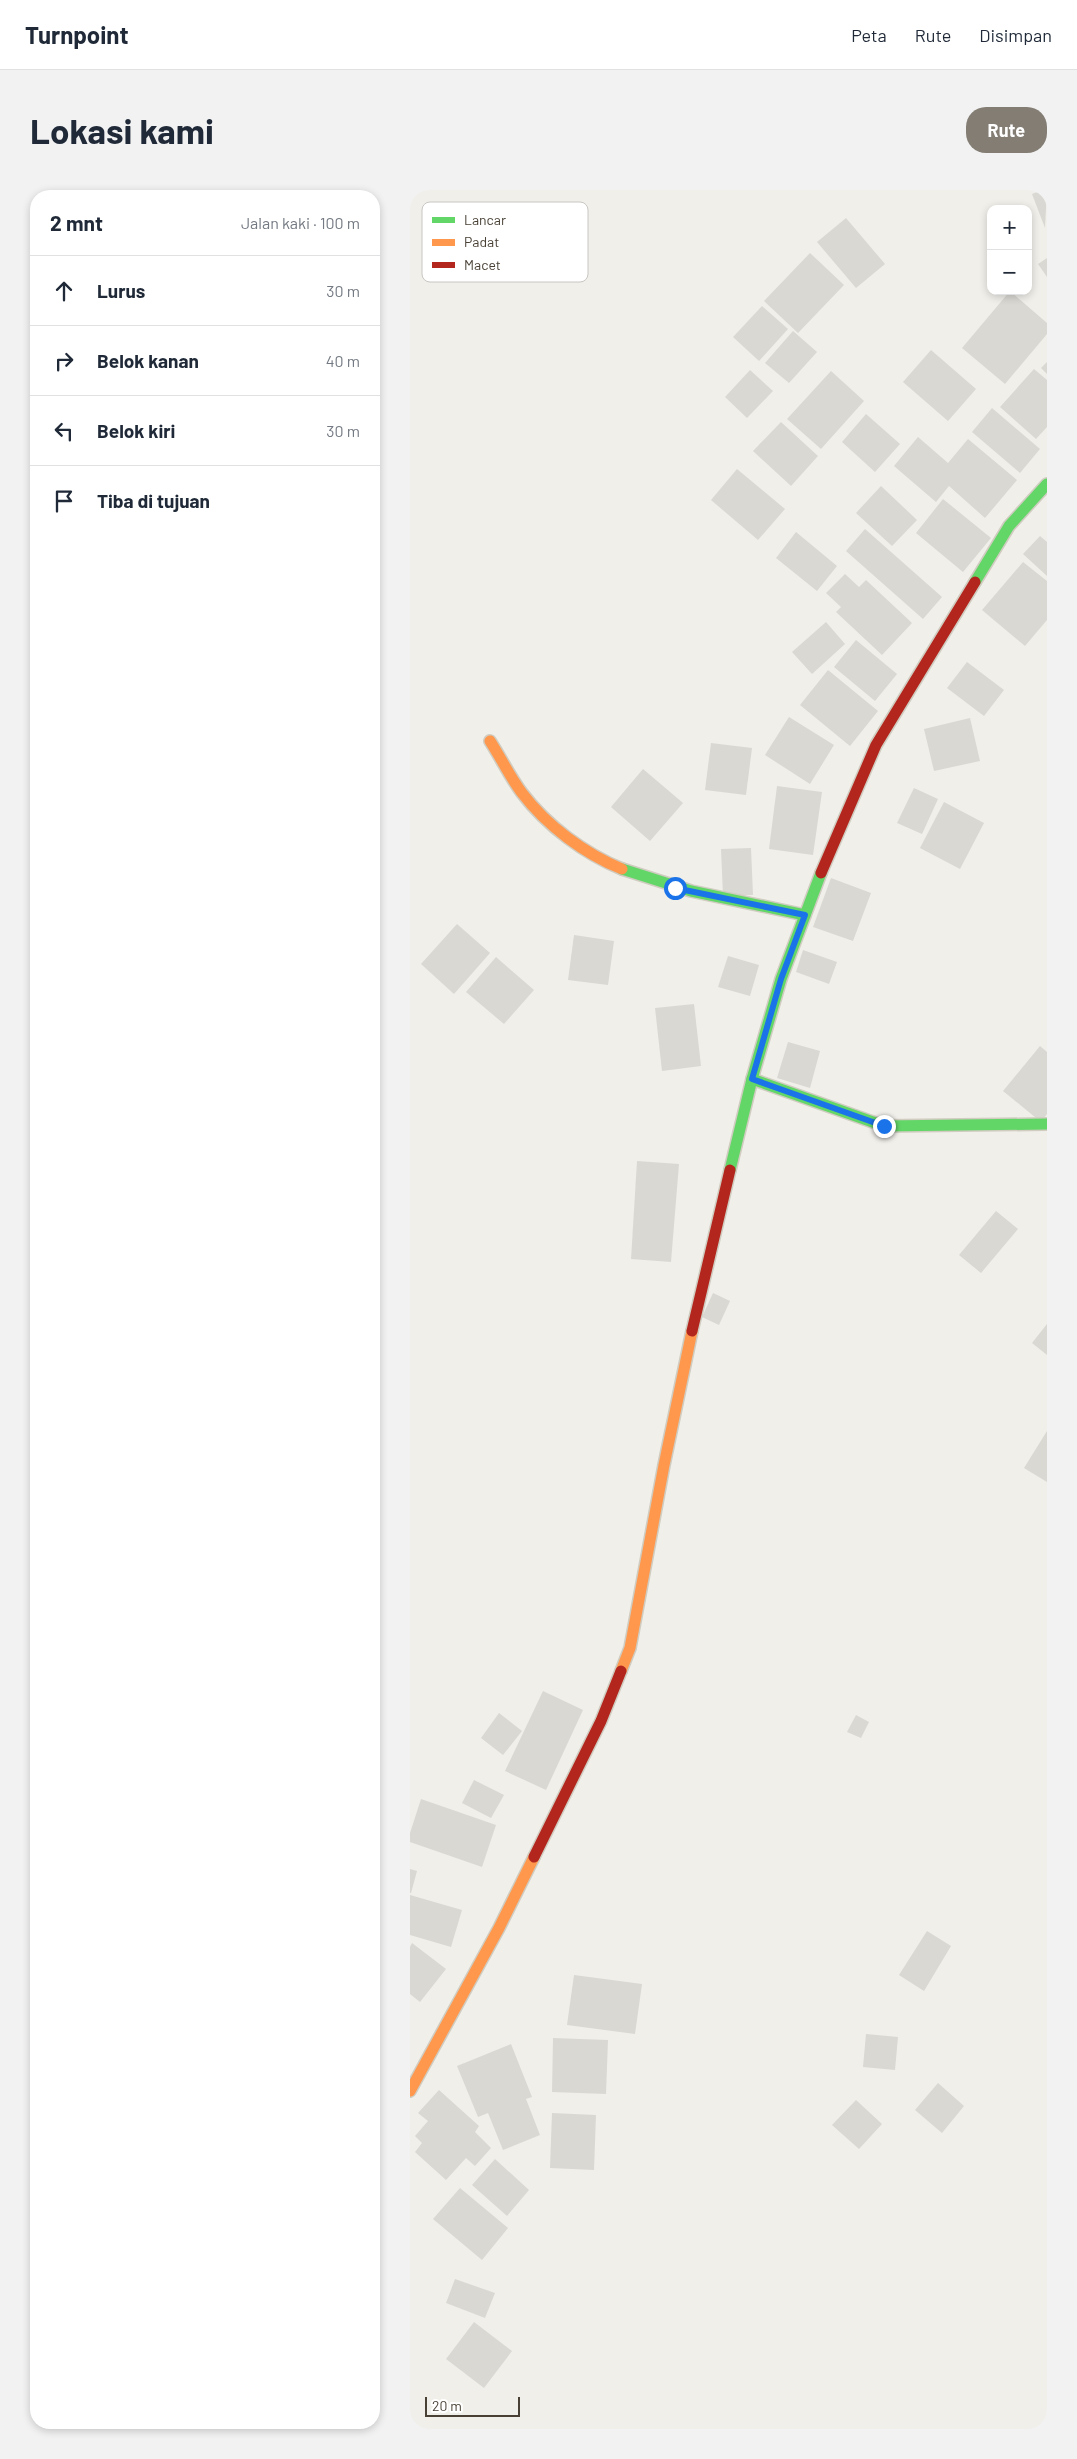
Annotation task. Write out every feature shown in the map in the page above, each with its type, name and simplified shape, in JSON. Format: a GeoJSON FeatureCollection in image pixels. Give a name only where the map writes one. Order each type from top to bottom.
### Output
{"type":"FeatureCollection","features":[{"type":"Feature","properties":{"kind":"street"},"geometry":{"type":"LineString","coordinates":[[410,2091],[499,1928],[601,1721],[630,1648],[678,1397],[752,1079],[781,979],[805,915],[876,745],[1009,526],[1047,484]]}},
{"type":"Feature","properties":{"kind":"street"},"geometry":{"type":"LineString","coordinates":[[490,741],[526,798],[554,826],[583,848],[622,871],[675,888],[805,915]]}},
{"type":"Feature","properties":{"kind":"street"},"geometry":{"type":"LineString","coordinates":[[752,1079],[884,1126],[1047,1124]]}},
{"type":"Feature","properties":{"kind":"building"},"geometry":{"type":"Polygon","coordinates":[[[1047,190],[1045,228],[1032,194],[1047,190]]]}},
{"type":"Feature","properties":{"kind":"building"},"geometry":{"type":"Polygon","coordinates":[[[846,218],[885,264],[856,288],[817,242],[846,218]]]}},
{"type":"Feature","properties":{"kind":"building"},"geometry":{"type":"Polygon","coordinates":[[[810,253],[844,285],[798,333],[764,301],[810,253]]]}},
{"type":"Feature","properties":{"kind":"building"},"geometry":{"type":"Polygon","coordinates":[[[1047,258],[1047,277],[1038,264],[1047,258]]]}},
{"type":"Feature","properties":{"kind":"building"},"geometry":{"type":"Polygon","coordinates":[[[1007,295],[1015,295],[1047,323],[1047,334],[1005,384],[962,348],[1007,295]]]}},
{"type":"Feature","properties":{"kind":"building"},"geometry":{"type":"Polygon","coordinates":[[[762,306],[788,329],[759,361],[733,337],[762,306]]]}},
{"type":"Feature","properties":{"kind":"building"},"geometry":{"type":"Polygon","coordinates":[[[793,331],[817,352],[789,383],[765,363],[793,331]]]}},
{"type":"Feature","properties":{"kind":"building"},"geometry":{"type":"Polygon","coordinates":[[[931,350],[976,389],[948,421],[903,382],[931,350]]]}},
{"type":"Feature","properties":{"kind":"building"},"geometry":{"type":"Polygon","coordinates":[[[1047,362],[1047,374],[1041,368],[1047,362]]]}},
{"type":"Feature","properties":{"kind":"building"},"geometry":{"type":"Polygon","coordinates":[[[1034,369],[1047,380],[1047,427],[1036,439],[1000,407],[1034,369]]]}},
{"type":"Feature","properties":{"kind":"building"},"geometry":{"type":"Polygon","coordinates":[[[750,370],[773,391],[747,418],[725,397],[750,370]]]}},
{"type":"Feature","properties":{"kind":"building"},"geometry":{"type":"Polygon","coordinates":[[[831,371],[864,401],[821,449],[787,419],[831,371]]]}},
{"type":"Feature","properties":{"kind":"building"},"geometry":{"type":"Polygon","coordinates":[[[992,408],[1040,449],[1020,473],[972,432],[992,408]]]}},
{"type":"Feature","properties":{"kind":"building"},"geometry":{"type":"Polygon","coordinates":[[[866,414],[900,444],[875,472],[842,442],[866,414]]]}},
{"type":"Feature","properties":{"kind":"building"},"geometry":{"type":"Polygon","coordinates":[[[781,422],[818,456],[791,486],[753,451],[781,422]]]}},
{"type":"Feature","properties":{"kind":"building"},"geometry":{"type":"Polygon","coordinates":[[[918,437],[948,463],[968,439],[1017,480],[985,518],[949,486],[936,502],[894,466],[918,437]]]}},
{"type":"Feature","properties":{"kind":"building"},"geometry":{"type":"Polygon","coordinates":[[[737,469],[785,509],[758,540],[711,500],[737,469]]]}},
{"type":"Feature","properties":{"kind":"building"},"geometry":{"type":"Polygon","coordinates":[[[881,486],[917,520],[892,546],[856,513],[881,486]]]}},
{"type":"Feature","properties":{"kind":"building"},"geometry":{"type":"Polygon","coordinates":[[[943,499],[991,538],[963,572],[916,533],[943,499]]]}},
{"type":"Feature","properties":{"kind":"building"},"geometry":{"type":"Polygon","coordinates":[[[865,529],[942,597],[923,619],[846,551],[865,529]]]}},
{"type":"Feature","properties":{"kind":"building"},"geometry":{"type":"Polygon","coordinates":[[[796,532],[837,566],[817,591],[776,558],[796,532]]]}},
{"type":"Feature","properties":{"kind":"building"},"geometry":{"type":"Polygon","coordinates":[[[1040,536],[1047,542],[1047,576],[1023,554],[1040,536]]]}},
{"type":"Feature","properties":{"kind":"building"},"geometry":{"type":"Polygon","coordinates":[[[1023,562],[1047,581],[1047,620],[1025,646],[982,610],[1023,562]]]}},
{"type":"Feature","properties":{"kind":"building"},"geometry":{"type":"Polygon","coordinates":[[[845,574],[859,587],[866,580],[912,623],[882,655],[836,612],[841,607],[826,593],[845,574]]]}},
{"type":"Feature","properties":{"kind":"building"},"geometry":{"type":"Polygon","coordinates":[[[826,622],[845,644],[812,674],[792,652],[826,622]]]}},
{"type":"Feature","properties":{"kind":"building"},"geometry":{"type":"Polygon","coordinates":[[[856,640],[897,674],[875,701],[834,667],[856,640]]]}},
{"type":"Feature","properties":{"kind":"building"},"geometry":{"type":"Polygon","coordinates":[[[967,662],[1004,690],[984,716],[947,688],[967,662]]]}},
{"type":"Feature","properties":{"kind":"building"},"geometry":{"type":"Polygon","coordinates":[[[828,670],[878,711],[850,746],[800,705],[828,670]]]}},
{"type":"Feature","properties":{"kind":"building"},"geometry":{"type":"Polygon","coordinates":[[[789,717],[834,745],[810,784],[765,755],[789,717]]]}},
{"type":"Feature","properties":{"kind":"building"},"geometry":{"type":"Polygon","coordinates":[[[970,718],[980,761],[934,771],[924,729],[970,718]]]}},
{"type":"Feature","properties":{"kind":"building"},"geometry":{"type":"Polygon","coordinates":[[[711,743],[752,748],[746,795],[705,790],[711,743]]]}},
{"type":"Feature","properties":{"kind":"building"},"geometry":{"type":"Polygon","coordinates":[[[643,769],[683,803],[650,841],[611,807],[643,769]]]}},
{"type":"Feature","properties":{"kind":"building"},"geometry":{"type":"Polygon","coordinates":[[[777,786],[822,792],[813,855],[769,849],[777,786]]]}},
{"type":"Feature","properties":{"kind":"building"},"geometry":{"type":"Polygon","coordinates":[[[914,788],[938,799],[922,834],[897,823],[914,788]]]}},
{"type":"Feature","properties":{"kind":"building"},"geometry":{"type":"Polygon","coordinates":[[[944,802],[984,823],[960,869],[920,848],[944,802]]]}},
{"type":"Feature","properties":{"kind":"building"},"geometry":{"type":"Polygon","coordinates":[[[751,848],[753,895],[723,896],[721,849],[751,848]]]}},
{"type":"Feature","properties":{"kind":"building"},"geometry":{"type":"Polygon","coordinates":[[[831,878],[871,893],[853,941],[813,927],[831,878]]]}},
{"type":"Feature","properties":{"kind":"building"},"geometry":{"type":"Polygon","coordinates":[[[457,924],[490,953],[454,994],[421,964],[457,924]]]}},
{"type":"Feature","properties":{"kind":"building"},"geometry":{"type":"Polygon","coordinates":[[[574,935],[614,941],[608,985],[568,980],[574,935]]]}},
{"type":"Feature","properties":{"kind":"building"},"geometry":{"type":"Polygon","coordinates":[[[803,950],[837,962],[829,984],[796,972],[803,950]]]}},
{"type":"Feature","properties":{"kind":"building"},"geometry":{"type":"Polygon","coordinates":[[[728,956],[759,965],[750,996],[718,987],[728,956]]]}},
{"type":"Feature","properties":{"kind":"building"},"geometry":{"type":"Polygon","coordinates":[[[496,957],[534,990],[504,1024],[466,992],[496,957]]]}},
{"type":"Feature","properties":{"kind":"building"},"geometry":{"type":"Polygon","coordinates":[[[694,1004],[701,1066],[662,1071],[655,1008],[694,1004]]]}},
{"type":"Feature","properties":{"kind":"building"},"geometry":{"type":"Polygon","coordinates":[[[788,1042],[820,1051],[810,1088],[777,1078],[788,1042]]]}},
{"type":"Feature","properties":{"kind":"building"},"geometry":{"type":"Polygon","coordinates":[[[1040,1046],[1047,1052],[1047,1114],[1041,1122],[1003,1091],[1040,1046]]]}},
{"type":"Feature","properties":{"kind":"building"},"geometry":{"type":"Polygon","coordinates":[[[637,1161],[679,1164],[671,1262],[631,1259],[637,1161]]]}},
{"type":"Feature","properties":{"kind":"building"},"geometry":{"type":"Polygon","coordinates":[[[996,1211],[1018,1229],[981,1273],[959,1255],[996,1211]]]}},
{"type":"Feature","properties":{"kind":"building"},"geometry":{"type":"Polygon","coordinates":[[[713,1293],[730,1301],[719,1325],[702,1317],[713,1293]]]}},
{"type":"Feature","properties":{"kind":"building"},"geometry":{"type":"Polygon","coordinates":[[[1047,1324],[1047,1355],[1032,1343],[1047,1324]]]}},
{"type":"Feature","properties":{"kind":"building"},"geometry":{"type":"Polygon","coordinates":[[[1047,1431],[1047,1482],[1024,1468],[1047,1431]]]}},
{"type":"Feature","properties":{"kind":"building"},"geometry":{"type":"Polygon","coordinates":[[[543,1691],[583,1710],[546,1790],[505,1771],[543,1691]]]}},
{"type":"Feature","properties":{"kind":"building"},"geometry":{"type":"Polygon","coordinates":[[[499,1713],[522,1731],[503,1755],[481,1738],[499,1713]]]}},
{"type":"Feature","properties":{"kind":"building"},"geometry":{"type":"Polygon","coordinates":[[[856,1715],[869,1722],[861,1738],[847,1732],[856,1715]]]}},
{"type":"Feature","properties":{"kind":"building"},"geometry":{"type":"Polygon","coordinates":[[[474,1780],[504,1795],[491,1818],[462,1803],[474,1780]]]}},
{"type":"Feature","properties":{"kind":"building"},"geometry":{"type":"Polygon","coordinates":[[[421,1799],[496,1825],[482,1867],[410,1842],[410,1833],[421,1799]]]}},
{"type":"Feature","properties":{"kind":"building"},"geometry":{"type":"Polygon","coordinates":[[[410,1869],[417,1871],[411,1893],[410,1893],[410,1869]]]}},
{"type":"Feature","properties":{"kind":"building"},"geometry":{"type":"Polygon","coordinates":[[[410,1895],[462,1910],[451,1947],[410,1935],[410,1895]]]}},
{"type":"Feature","properties":{"kind":"building"},"geometry":{"type":"Polygon","coordinates":[[[927,1931],[951,1946],[924,1991],[899,1975],[927,1931]]]}},
{"type":"Feature","properties":{"kind":"building"},"geometry":{"type":"Polygon","coordinates":[[[412,1943],[446,1969],[420,2002],[410,1994],[410,1947],[412,1943]]]}},
{"type":"Feature","properties":{"kind":"building"},"geometry":{"type":"Polygon","coordinates":[[[574,1975],[642,1984],[635,2034],[567,2025],[574,1975]]]}},
{"type":"Feature","properties":{"kind":"building"},"geometry":{"type":"Polygon","coordinates":[[[866,2034],[898,2037],[895,2070],[863,2067],[866,2034]]]}},
{"type":"Feature","properties":{"kind":"building"},"geometry":{"type":"Polygon","coordinates":[[[553,2038],[608,2040],[606,2094],[552,2092],[553,2038]]]}},
{"type":"Feature","properties":{"kind":"building"},"geometry":{"type":"Polygon","coordinates":[[[511,2044],[532,2097],[526,2099],[540,2135],[503,2150],[488,2113],[478,2117],[457,2066],[511,2044]]]}},
{"type":"Feature","properties":{"kind":"building"},"geometry":{"type":"Polygon","coordinates":[[[938,2083],[964,2106],[942,2133],[915,2110],[938,2083]]]}},
{"type":"Feature","properties":{"kind":"building"},"geometry":{"type":"Polygon","coordinates":[[[439,2090],[479,2126],[475,2132],[491,2148],[475,2166],[466,2158],[446,2180],[415,2152],[422,2143],[415,2136],[428,2121],[418,2113],[439,2090]]]}},
{"type":"Feature","properties":{"kind":"building"},"geometry":{"type":"Polygon","coordinates":[[[856,2100],[882,2124],[859,2149],[832,2125],[856,2100]]]}},
{"type":"Feature","properties":{"kind":"building"},"geometry":{"type":"Polygon","coordinates":[[[552,2113],[596,2115],[594,2170],[550,2168],[552,2113]]]}},
{"type":"Feature","properties":{"kind":"building"},"geometry":{"type":"Polygon","coordinates":[[[495,2159],[529,2190],[507,2216],[472,2185],[495,2159]]]}},
{"type":"Feature","properties":{"kind":"building"},"geometry":{"type":"Polygon","coordinates":[[[460,2188],[508,2228],[482,2260],[433,2219],[460,2188]]]}},
{"type":"Feature","properties":{"kind":"building"},"geometry":{"type":"Polygon","coordinates":[[[455,2279],[495,2293],[485,2318],[446,2303],[455,2279]]]}},
{"type":"Feature","properties":{"kind":"building"},"geometry":{"type":"Polygon","coordinates":[[[474,2322],[512,2351],[484,2388],[446,2359],[474,2322]]]}},
{"type":"Feature","properties":{"kind":"traffic: fast"},"geometry":{"type":"LineString","coordinates":[[975,582],[1009,526],[1047,484]]}},
{"type":"Feature","properties":{"kind":"traffic: fast"},"geometry":{"type":"LineString","coordinates":[[622,869],[691,891],[805,915]]}},
{"type":"Feature","properties":{"kind":"traffic: fast"},"geometry":{"type":"LineString","coordinates":[[730,1170],[752,1079],[781,979],[821,873]]}},
{"type":"Feature","properties":{"kind":"traffic: fast"},"geometry":{"type":"LineString","coordinates":[[752,1079],[884,1126],[1047,1124]]}},
{"type":"Feature","properties":{"kind":"traffic: slow"},"geometry":{"type":"LineString","coordinates":[[490,741],[518,787],[543,817],[581,847],[622,869]]}},
{"type":"Feature","properties":{"kind":"traffic: slow"},"geometry":{"type":"LineString","coordinates":[[621,1671],[630,1648],[664,1465],[692,1331]]}},
{"type":"Feature","properties":{"kind":"traffic: slow"},"geometry":{"type":"LineString","coordinates":[[410,2091],[499,1928],[534,1857]]}},
{"type":"Feature","properties":{"kind":"traffic: jam"},"geometry":{"type":"LineString","coordinates":[[821,873],[876,745],[975,582]]}},
{"type":"Feature","properties":{"kind":"traffic: jam"},"geometry":{"type":"LineString","coordinates":[[692,1331],[730,1170]]}},
{"type":"Feature","properties":{"kind":"traffic: jam"},"geometry":{"type":"LineString","coordinates":[[534,1857],[601,1721],[621,1671]]}},
{"type":"Feature","properties":{"kind":"route"},"geometry":{"type":"LineString","coordinates":[[675,888],[805,915],[781,979],[752,1079],[884,1126]]}}]}
